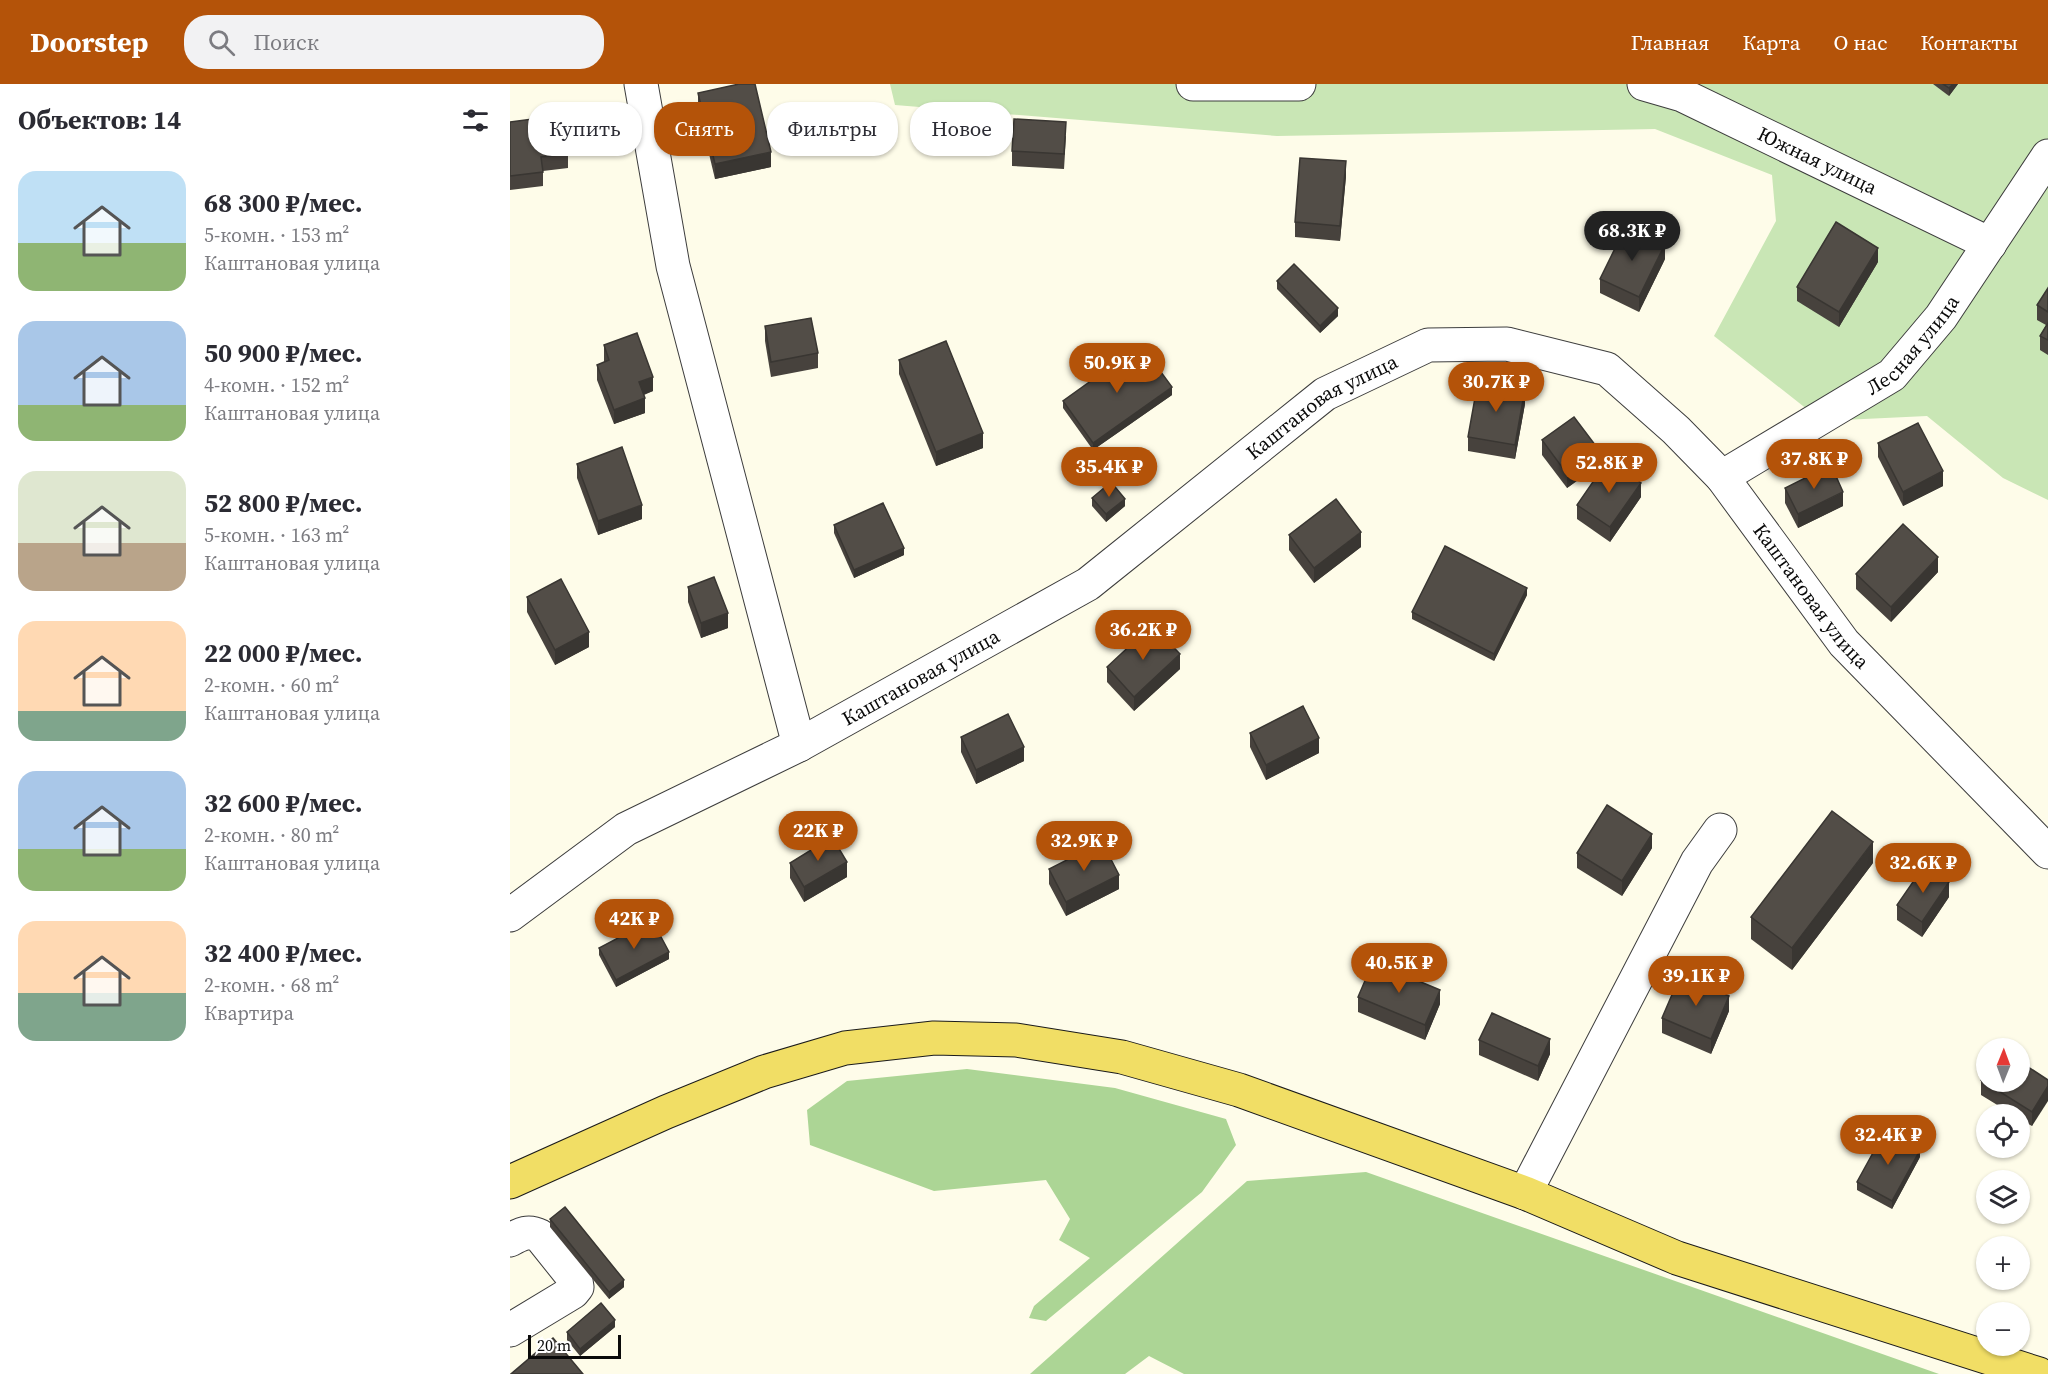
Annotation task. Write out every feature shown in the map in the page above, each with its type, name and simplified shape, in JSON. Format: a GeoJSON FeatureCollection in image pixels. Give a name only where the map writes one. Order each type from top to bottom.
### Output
{"type":"FeatureCollection","features":[{"type":"Feature","properties":{"kind":"main road"},"geometry":{"type":"LineString","coordinates":[[510,1182],[666,1112],[764,1072],[844,1048],[934,1038],[1016,1040],[1122,1057],[1239,1090],[1525,1193],[1677,1258],[2038,1374]]}},
{"type":"Feature","properties":{"kind":"street"},"geometry":{"type":"LineString","coordinates":[[641,84],[674,266],[799,744]]}},
{"type":"Feature","properties":{"kind":"street"},"geometry":{"type":"LineString","coordinates":[[1193,84],[1299,84]]}},
{"type":"Feature","properties":{"kind":"street","name":"Южная улица"},"geometry":{"type":"LineString","coordinates":[[1644,84],[1682,95],[1990,244]]}},
{"type":"Feature","properties":{"kind":"street","name":"Лесная улица"},"geometry":{"type":"LineString","coordinates":[[1722,477],[1892,375],[1941,317],[2048,156]]}},
{"type":"Feature","properties":{"kind":"street","name":"Каштановая улица"},"geometry":{"type":"LineString","coordinates":[[510,915],[626,829],[799,744],[1088,584],[1325,394],[1428,345],[1507,344],[1607,369],[1676,429],[1722,477],[1844,643],[2048,852]]}},
{"type":"Feature","properties":{"kind":"street"},"geometry":{"type":"LineString","coordinates":[[1525,1193],[1697,862],[1720,830]]}},
{"type":"Feature","properties":{"kind":"street"},"geometry":{"type":"LineString","coordinates":[[510,1240],[532,1232],[540,1236],[576,1281],[576,1287],[573,1292],[510,1330]]}},
{"type":"Feature","properties":{"kind":"green space"},"geometry":{"type":"Polygon","coordinates":[[[890,84],[2048,84],[2048,500],[2003,478],[1927,416],[1822,421],[1714,336],[1776,221],[1772,175],[1655,129],[1277,136],[1013,115],[1013,102],[910,102],[910,106],[898,105],[898,102],[894,102],[890,84]]]}},
{"type":"Feature","properties":{"kind":"green space"},"geometry":{"type":"Polygon","coordinates":[[[967,1069],[1115,1088],[1226,1119],[1236,1145],[1202,1192],[1046,1321],[1029,1318],[1034,1306],[1090,1258],[1059,1240],[1070,1219],[1046,1180],[934,1191],[810,1145],[807,1110],[847,1081],[967,1069]]]}},
{"type":"Feature","properties":{"kind":"green space"},"geometry":{"type":"Polygon","coordinates":[[[1366,1172],[1939,1374],[1184,1374],[1149,1356],[1125,1374],[1030,1374],[1247,1181],[1366,1172]]]}},
{"type":"Feature","properties":{"kind":"building"},"geometry":{"type":"Polygon","coordinates":[[[739,84],[755,84],[767,135],[767,153],[755,155],[755,102],[700,102],[698,93],[739,84]]]}},
{"type":"Feature","properties":{"kind":"building"},"geometry":{"type":"Polygon","coordinates":[[[1014,119],[1066,122],[1064,154],[1013,151],[1014,119]]]}},
{"type":"Feature","properties":{"kind":"building"},"geometry":{"type":"Polygon","coordinates":[[[528,120],[528,156],[550,156],[541,157],[543,172],[510,176],[510,122],[528,120]]]}},
{"type":"Feature","properties":{"kind":"building"},"geometry":{"type":"Polygon","coordinates":[[[713,156],[752,156],[715,164],[713,156]]]}},
{"type":"Feature","properties":{"kind":"building"},"geometry":{"type":"Polygon","coordinates":[[[1300,158],[1346,161],[1340,226],[1295,222],[1300,158]]]}},
{"type":"Feature","properties":{"kind":"building"},"geometry":{"type":"Polygon","coordinates":[[[1836,222],[1878,248],[1839,312],[1797,287],[1836,222]]]}},
{"type":"Feature","properties":{"kind":"building"},"geometry":{"type":"Polygon","coordinates":[[[1626,226],[1665,244],[1639,297],[1600,279],[1626,226]]]}},
{"type":"Feature","properties":{"kind":"building"},"geometry":{"type":"Polygon","coordinates":[[[1294,264],[1338,308],[1320,326],[1277,281],[1294,264]]]}},
{"type":"Feature","properties":{"kind":"building"},"geometry":{"type":"Polygon","coordinates":[[[2048,288],[2048,312],[2037,305],[2048,288]]]}},
{"type":"Feature","properties":{"kind":"building"},"geometry":{"type":"Polygon","coordinates":[[[811,318],[818,353],[771,362],[765,326],[811,318]]]}},
{"type":"Feature","properties":{"kind":"building"},"geometry":{"type":"Polygon","coordinates":[[[2048,323],[2048,340],[2040,336],[2048,323]]]}},
{"type":"Feature","properties":{"kind":"building"},"geometry":{"type":"Polygon","coordinates":[[[637,333],[653,377],[639,382],[645,398],[614,410],[597,365],[609,360],[604,345],[637,333]]]}},
{"type":"Feature","properties":{"kind":"building"},"geometry":{"type":"Polygon","coordinates":[[[946,341],[983,433],[936,452],[899,360],[946,341]]]}},
{"type":"Feature","properties":{"kind":"building"},"geometry":{"type":"Polygon","coordinates":[[[1141,345],[1172,387],[1093,443],[1063,401],[1141,345]]]}},
{"type":"Feature","properties":{"kind":"building"},"geometry":{"type":"Polygon","coordinates":[[[1478,381],[1525,389],[1515,445],[1468,437],[1478,381]]]}},
{"type":"Feature","properties":{"kind":"building"},"geometry":{"type":"Polygon","coordinates":[[[1574,417],[1599,450],[1567,474],[1542,440],[1574,417]]]}},
{"type":"Feature","properties":{"kind":"building"},"geometry":{"type":"Polygon","coordinates":[[[1918,423],[1943,471],[1903,492],[1878,443],[1918,423]]]}},
{"type":"Feature","properties":{"kind":"building"},"geometry":{"type":"Polygon","coordinates":[[[622,447],[642,505],[598,521],[577,464],[622,447]]]}},
{"type":"Feature","properties":{"kind":"building"},"geometry":{"type":"Polygon","coordinates":[[[1608,460],[1641,483],[1610,527],[1577,505],[1608,460]]]}},
{"type":"Feature","properties":{"kind":"building"},"geometry":{"type":"Polygon","coordinates":[[[1831,465],[1843,492],[1798,514],[1785,488],[1831,465]]]}},
{"type":"Feature","properties":{"kind":"building"},"geometry":{"type":"Polygon","coordinates":[[[1111,482],[1125,499],[1106,514],[1092,498],[1111,482]]]}},
{"type":"Feature","properties":{"kind":"building"},"geometry":{"type":"Polygon","coordinates":[[[1336,499],[1361,532],[1314,568],[1289,535],[1336,499]]]}},
{"type":"Feature","properties":{"kind":"building"},"geometry":{"type":"Polygon","coordinates":[[[883,503],[904,548],[854,570],[834,525],[883,503]]]}},
{"type":"Feature","properties":{"kind":"building"},"geometry":{"type":"Polygon","coordinates":[[[1903,524],[1938,557],[1891,607],[1856,574],[1903,524]]]}},
{"type":"Feature","properties":{"kind":"building"},"geometry":{"type":"Polygon","coordinates":[[[1445,546],[1527,588],[1494,654],[1412,612],[1445,546]]]}},
{"type":"Feature","properties":{"kind":"building"},"geometry":{"type":"Polygon","coordinates":[[[714,577],[728,613],[701,623],[688,587],[714,577]]]}},
{"type":"Feature","properties":{"kind":"building"},"geometry":{"type":"Polygon","coordinates":[[[561,579],[589,632],[555,650],[527,597],[561,579]]]}},
{"type":"Feature","properties":{"kind":"building"},"geometry":{"type":"Polygon","coordinates":[[[1152,625],[1180,654],[1134,697],[1107,667],[1152,625]]]}},
{"type":"Feature","properties":{"kind":"building"},"geometry":{"type":"Polygon","coordinates":[[[1303,706],[1319,738],[1266,765],[1250,733],[1303,706]]]}},
{"type":"Feature","properties":{"kind":"building"},"geometry":{"type":"Polygon","coordinates":[[[1008,714],[1024,747],[976,770],[961,737],[1008,714]]]}},
{"type":"Feature","properties":{"kind":"building"},"geometry":{"type":"Polygon","coordinates":[[[1607,805],[1652,834],[1622,881],[1577,853],[1607,805]]]}},
{"type":"Feature","properties":{"kind":"building"},"geometry":{"type":"Polygon","coordinates":[[[1832,811],[1873,842],[1792,948],[1751,917],[1832,811]]]}},
{"type":"Feature","properties":{"kind":"building"},"geometry":{"type":"Polygon","coordinates":[[[832,837],[847,862],[804,887],[790,863],[832,837]]]}},
{"type":"Feature","properties":{"kind":"building"},"geometry":{"type":"Polygon","coordinates":[[[1102,842],[1119,875],[1066,902],[1049,869],[1102,842]]]}},
{"type":"Feature","properties":{"kind":"building"},"geometry":{"type":"Polygon","coordinates":[[[1924,866],[1949,882],[1922,922],[1897,905],[1924,866]]]}},
{"type":"Feature","properties":{"kind":"building"},"geometry":{"type":"Polygon","coordinates":[[[652,920],[669,952],[616,980],[599,948],[652,920]]]}},
{"type":"Feature","properties":{"kind":"building"},"geometry":{"type":"Polygon","coordinates":[[[1373,962],[1440,990],[1425,1025],[1358,997],[1373,962]]]}},
{"type":"Feature","properties":{"kind":"building"},"geometry":{"type":"Polygon","coordinates":[[[1680,976],[1729,996],[1711,1039],[1662,1018],[1680,976]]]}},
{"type":"Feature","properties":{"kind":"building"},"geometry":{"type":"Polygon","coordinates":[[[1492,1013],[1550,1039],[1538,1066],[1479,1040],[1492,1013]]]}},
{"type":"Feature","properties":{"kind":"building"},"geometry":{"type":"Polygon","coordinates":[[[2030,1068],[2048,1080],[2048,1086],[2032,1112],[2030,1104],[2019,1104],[2000,1092],[2030,1092],[2030,1068]]]}},
{"type":"Feature","properties":{"kind":"building"},"geometry":{"type":"Polygon","coordinates":[[[1885,1131],[1920,1150],[1892,1201],[1857,1182],[1885,1131]]]}},
{"type":"Feature","properties":{"kind":"building"},"geometry":{"type":"Polygon","coordinates":[[[565,1207],[624,1280],[609,1292],[550,1219],[565,1207]]]}},
{"type":"Feature","properties":{"kind":"building"},"geometry":{"type":"Polygon","coordinates":[[[601,1303],[615,1320],[580,1349],[567,1332],[601,1303]]]}},
{"type":"Feature","properties":{"kind":"building"},"geometry":{"type":"Polygon","coordinates":[[[553,1338],[583,1374],[511,1374],[553,1338]]]}}]}
